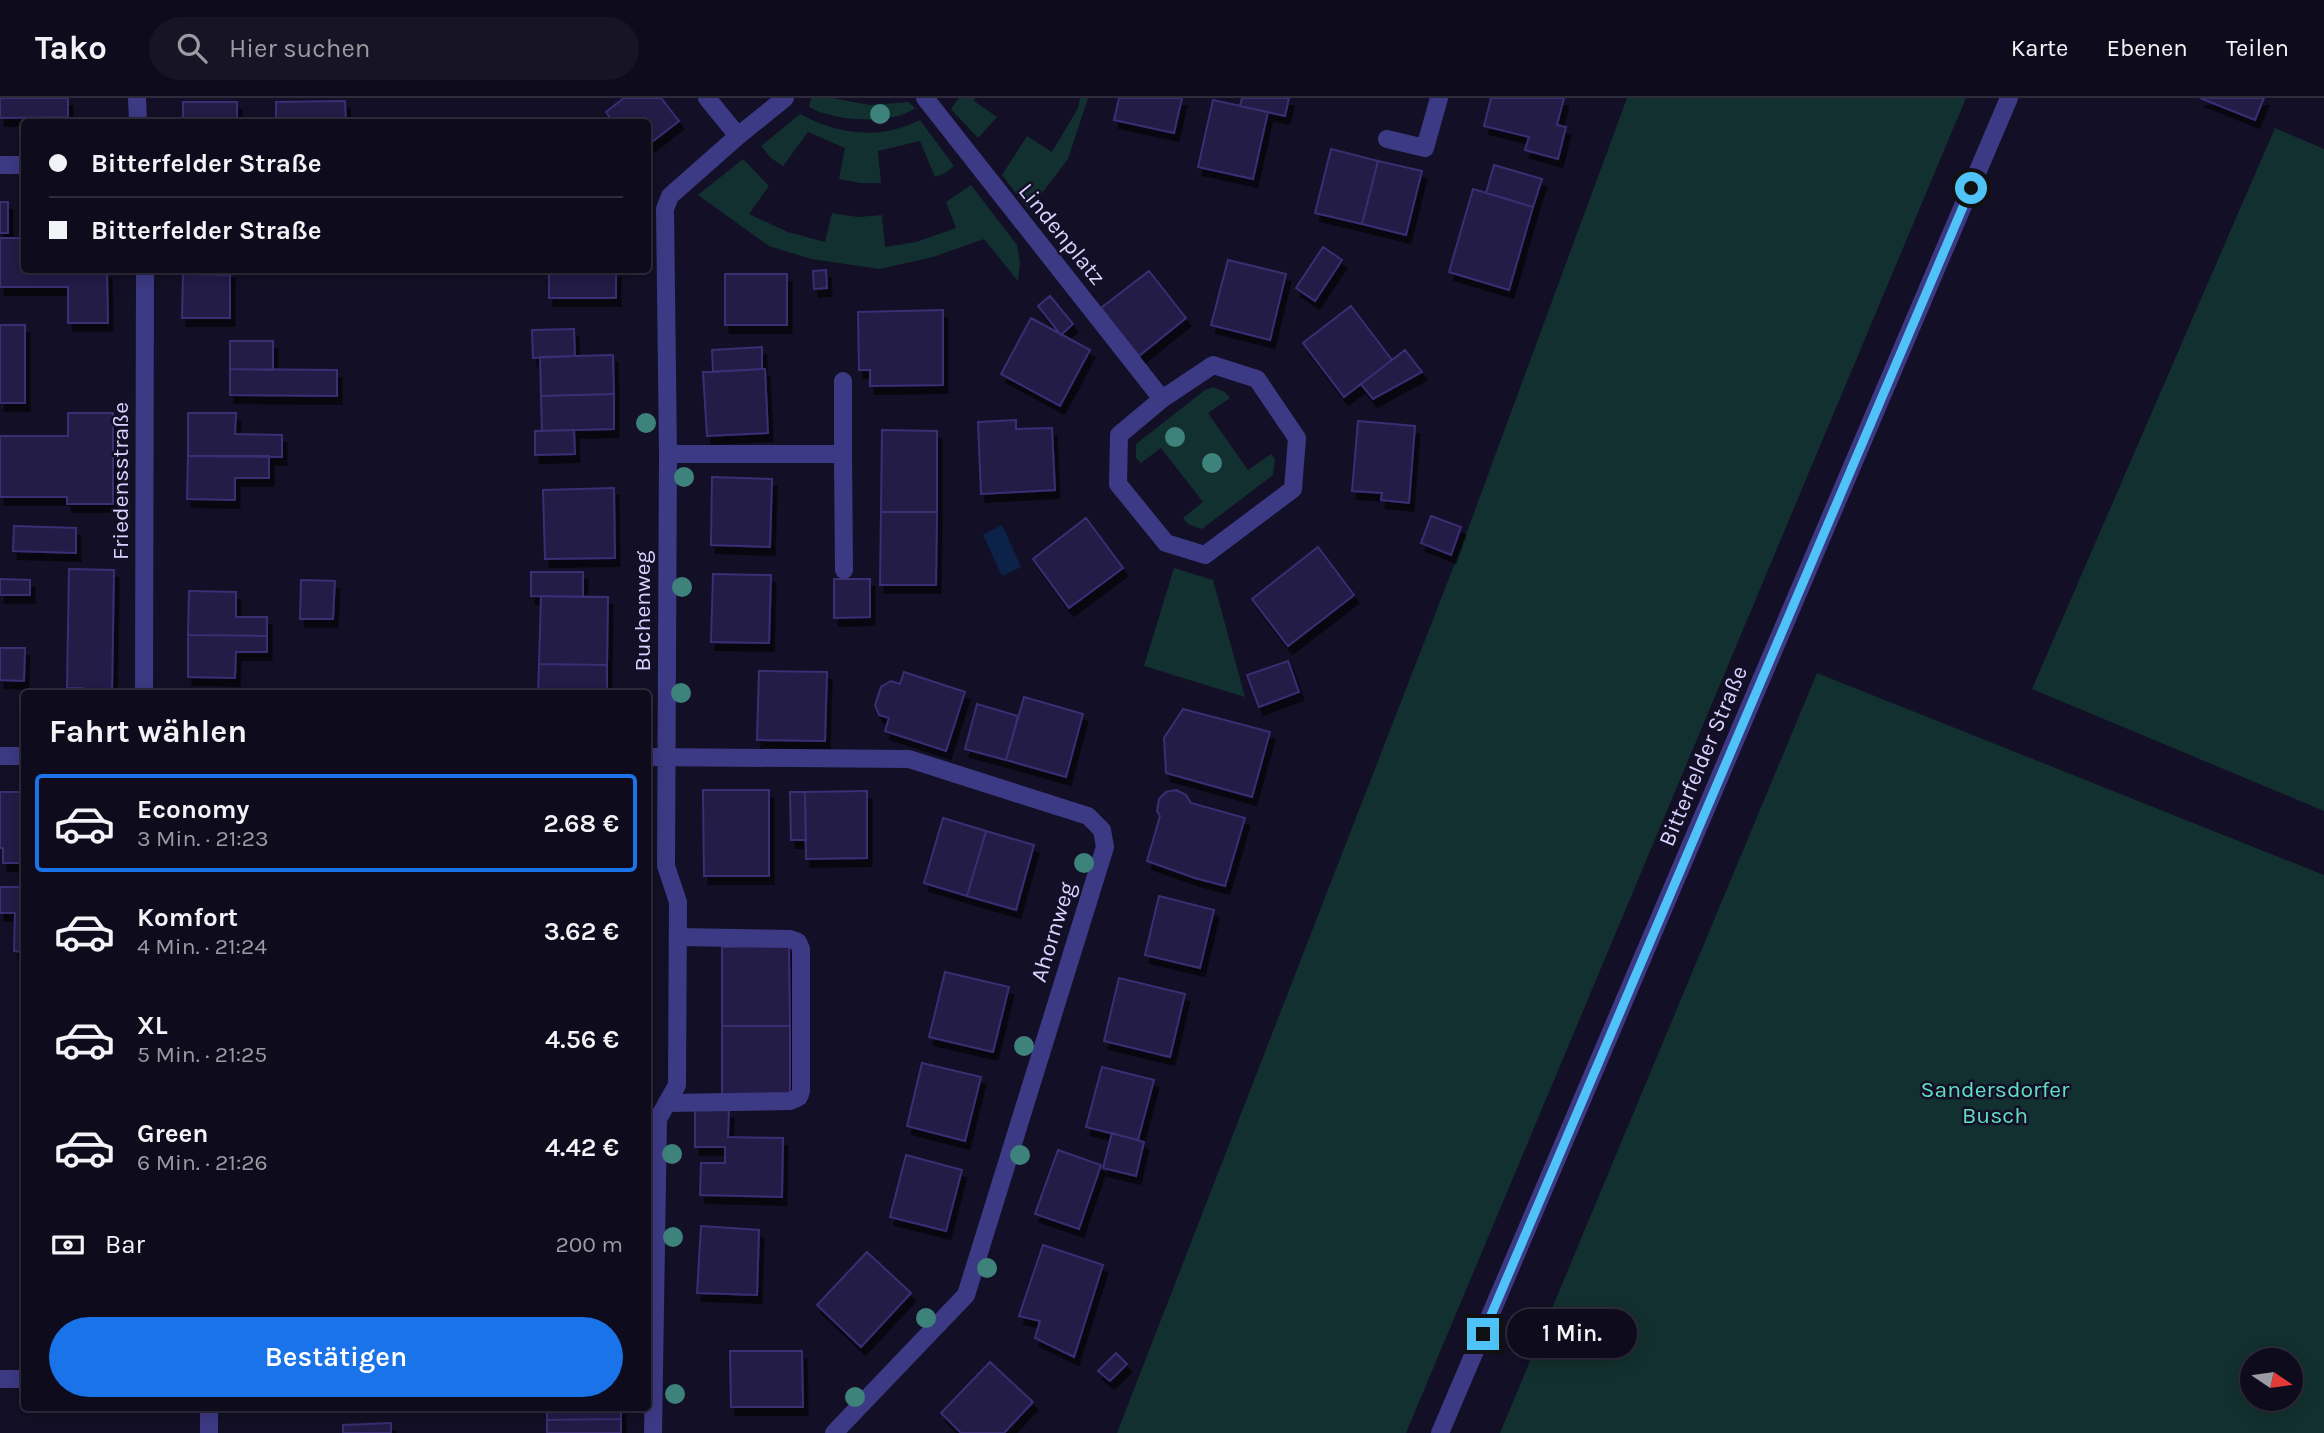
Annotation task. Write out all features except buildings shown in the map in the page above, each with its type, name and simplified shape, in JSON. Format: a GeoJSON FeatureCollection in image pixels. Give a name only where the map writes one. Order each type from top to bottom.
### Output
{"type":"FeatureCollection","features":[{"type":"Feature","properties":{"kind":"street"},"geometry":{"type":"LineString","coordinates":[[138,98],[138,119]]}},
{"type":"Feature","properties":{"kind":"street"},"geometry":{"type":"LineString","coordinates":[[707,98],[738,136]]}},
{"type":"Feature","properties":{"kind":"street","name":"Buchenweg"},"geometry":{"type":"LineString","coordinates":[[653,1433],[658,1119],[677,1085],[678,902],[666,866],[656,757],[668,454],[665,209],[670,196],[785,98]]}},
{"type":"Feature","properties":{"kind":"street","name":"Lindenplatz"},"geometry":{"type":"LineString","coordinates":[[925,98],[1162,399]]}},
{"type":"Feature","properties":{"kind":"street"},"geometry":{"type":"LineString","coordinates":[[1387,139],[1425,148],[1439,98]]}},
{"type":"Feature","properties":{"kind":"street","name":"Bitterfelder Straße"},"geometry":{"type":"LineString","coordinates":[[1440,1433],[2009,98]]}},
{"type":"Feature","properties":{"kind":"street"},"geometry":{"type":"LineString","coordinates":[[0,166],[21,165]]}},
{"type":"Feature","properties":{"kind":"street","name":"Friedensstraße"},"geometry":{"type":"LineString","coordinates":[[144,690],[145,273]]}},
{"type":"Feature","properties":{"kind":"street"},"geometry":{"type":"LineString","coordinates":[[1213,365],[1257,379],[1297,438],[1293,489],[1205,555],[1166,543],[1118,484],[1119,435],[1162,399],[1213,365]]}},
{"type":"Feature","properties":{"kind":"street"},"geometry":{"type":"LineString","coordinates":[[843,381],[844,570]]}},
{"type":"Feature","properties":{"kind":"street"},"geometry":{"type":"LineString","coordinates":[[668,454],[843,454]]}},
{"type":"Feature","properties":{"kind":"street"},"geometry":{"type":"LineString","coordinates":[[0,756],[21,756]]}},
{"type":"Feature","properties":{"kind":"street","name":"Ahornweg"},"geometry":{"type":"LineString","coordinates":[[656,757],[909,760],[1088,816],[1101,830],[1105,847],[967,1295],[834,1433]]}},
{"type":"Feature","properties":{"kind":"street"},"geometry":{"type":"LineString","coordinates":[[667,1102],[790,1101],[799,1097],[801,1091],[801,949],[798,942],[790,939],[678,937]]}},
{"type":"Feature","properties":{"kind":"street"},"geometry":{"type":"LineString","coordinates":[[0,1379],[21,1379]]}},
{"type":"Feature","properties":{"kind":"street"},"geometry":{"type":"LineString","coordinates":[[209,1411],[209,1433]]}},
{"type":"Feature","properties":{"kind":"green space"},"geometry":{"type":"Polygon","coordinates":[[[811,98],[832,98],[870,105],[908,102],[915,108],[893,117],[863,120],[820,112],[809,107],[811,98]]]}},
{"type":"Feature","properties":{"kind":"green space"},"geometry":{"type":"Polygon","coordinates":[[[959,98],[975,98],[974,101],[997,117],[978,138],[951,109],[959,98]]]}},
{"type":"Feature","properties":{"kind":"green space"},"geometry":{"type":"Polygon","coordinates":[[[1080,98],[1088,98],[1068,159],[1029,210],[1002,175],[1027,136],[1052,152],[1078,108],[1080,98]]]}},
{"type":"Feature","properties":{"kind":"green space"},"geometry":{"type":"Polygon","coordinates":[[[1627,98],[1966,98],[1406,1433],[1117,1433],[1465,537],[1627,98]]]}},
{"type":"Feature","properties":{"kind":"green space"},"geometry":{"type":"Polygon","coordinates":[[[800,114],[830,127],[860,132],[890,130],[920,120],[954,166],[935,177],[920,141],[878,151],[881,183],[839,179],[845,148],[808,132],[783,166],[771,158],[761,146],[800,114]]]}},
{"type":"Feature","properties":{"kind":"green space"},"geometry":{"type":"Polygon","coordinates":[[[2275,128],[2324,149],[2324,811],[2032,689],[2275,128]]]}},
{"type":"Feature","properties":{"kind":"green space"},"geometry":{"type":"Polygon","coordinates":[[[743,159],[769,186],[749,214],[788,232],[825,242],[832,213],[858,217],[882,215],[885,247],[916,242],[956,228],[946,202],[971,185],[1017,245],[1020,262],[1018,281],[984,239],[933,257],[880,269],[811,259],[769,246],[698,195],[743,159]]]}},
{"type":"Feature","properties":{"kind":"green space"},"geometry":{"type":"Polygon","coordinates":[[[1213,387],[1225,392],[1230,398],[1208,413],[1248,470],[1271,454],[1275,459],[1273,475],[1202,529],[1188,524],[1183,518],[1203,502],[1161,448],[1141,463],[1136,458],[1136,444],[1205,390],[1213,387]]]}},
{"type":"Feature","properties":{"kind":"green space"},"geometry":{"type":"Polygon","coordinates":[[[1174,568],[1213,580],[1245,697],[1144,666],[1174,568]]]}},
{"type":"Feature","properties":{"kind":"green space","name":"Sandersdorfer Busch"},"geometry":{"type":"Polygon","coordinates":[[[1817,673],[2324,875],[2324,1433],[1500,1433],[1817,673]]]}},
{"type":"Feature","properties":{"kind":"water"},"geometry":{"type":"Polygon","coordinates":[[[1002,525],[1021,567],[1002,576],[983,535],[1002,525]]]}},
{"type":"Feature","properties":{"kind":"route"},"geometry":{"type":"LineString","coordinates":[[1483,1334],[1971,188]]}}]}
